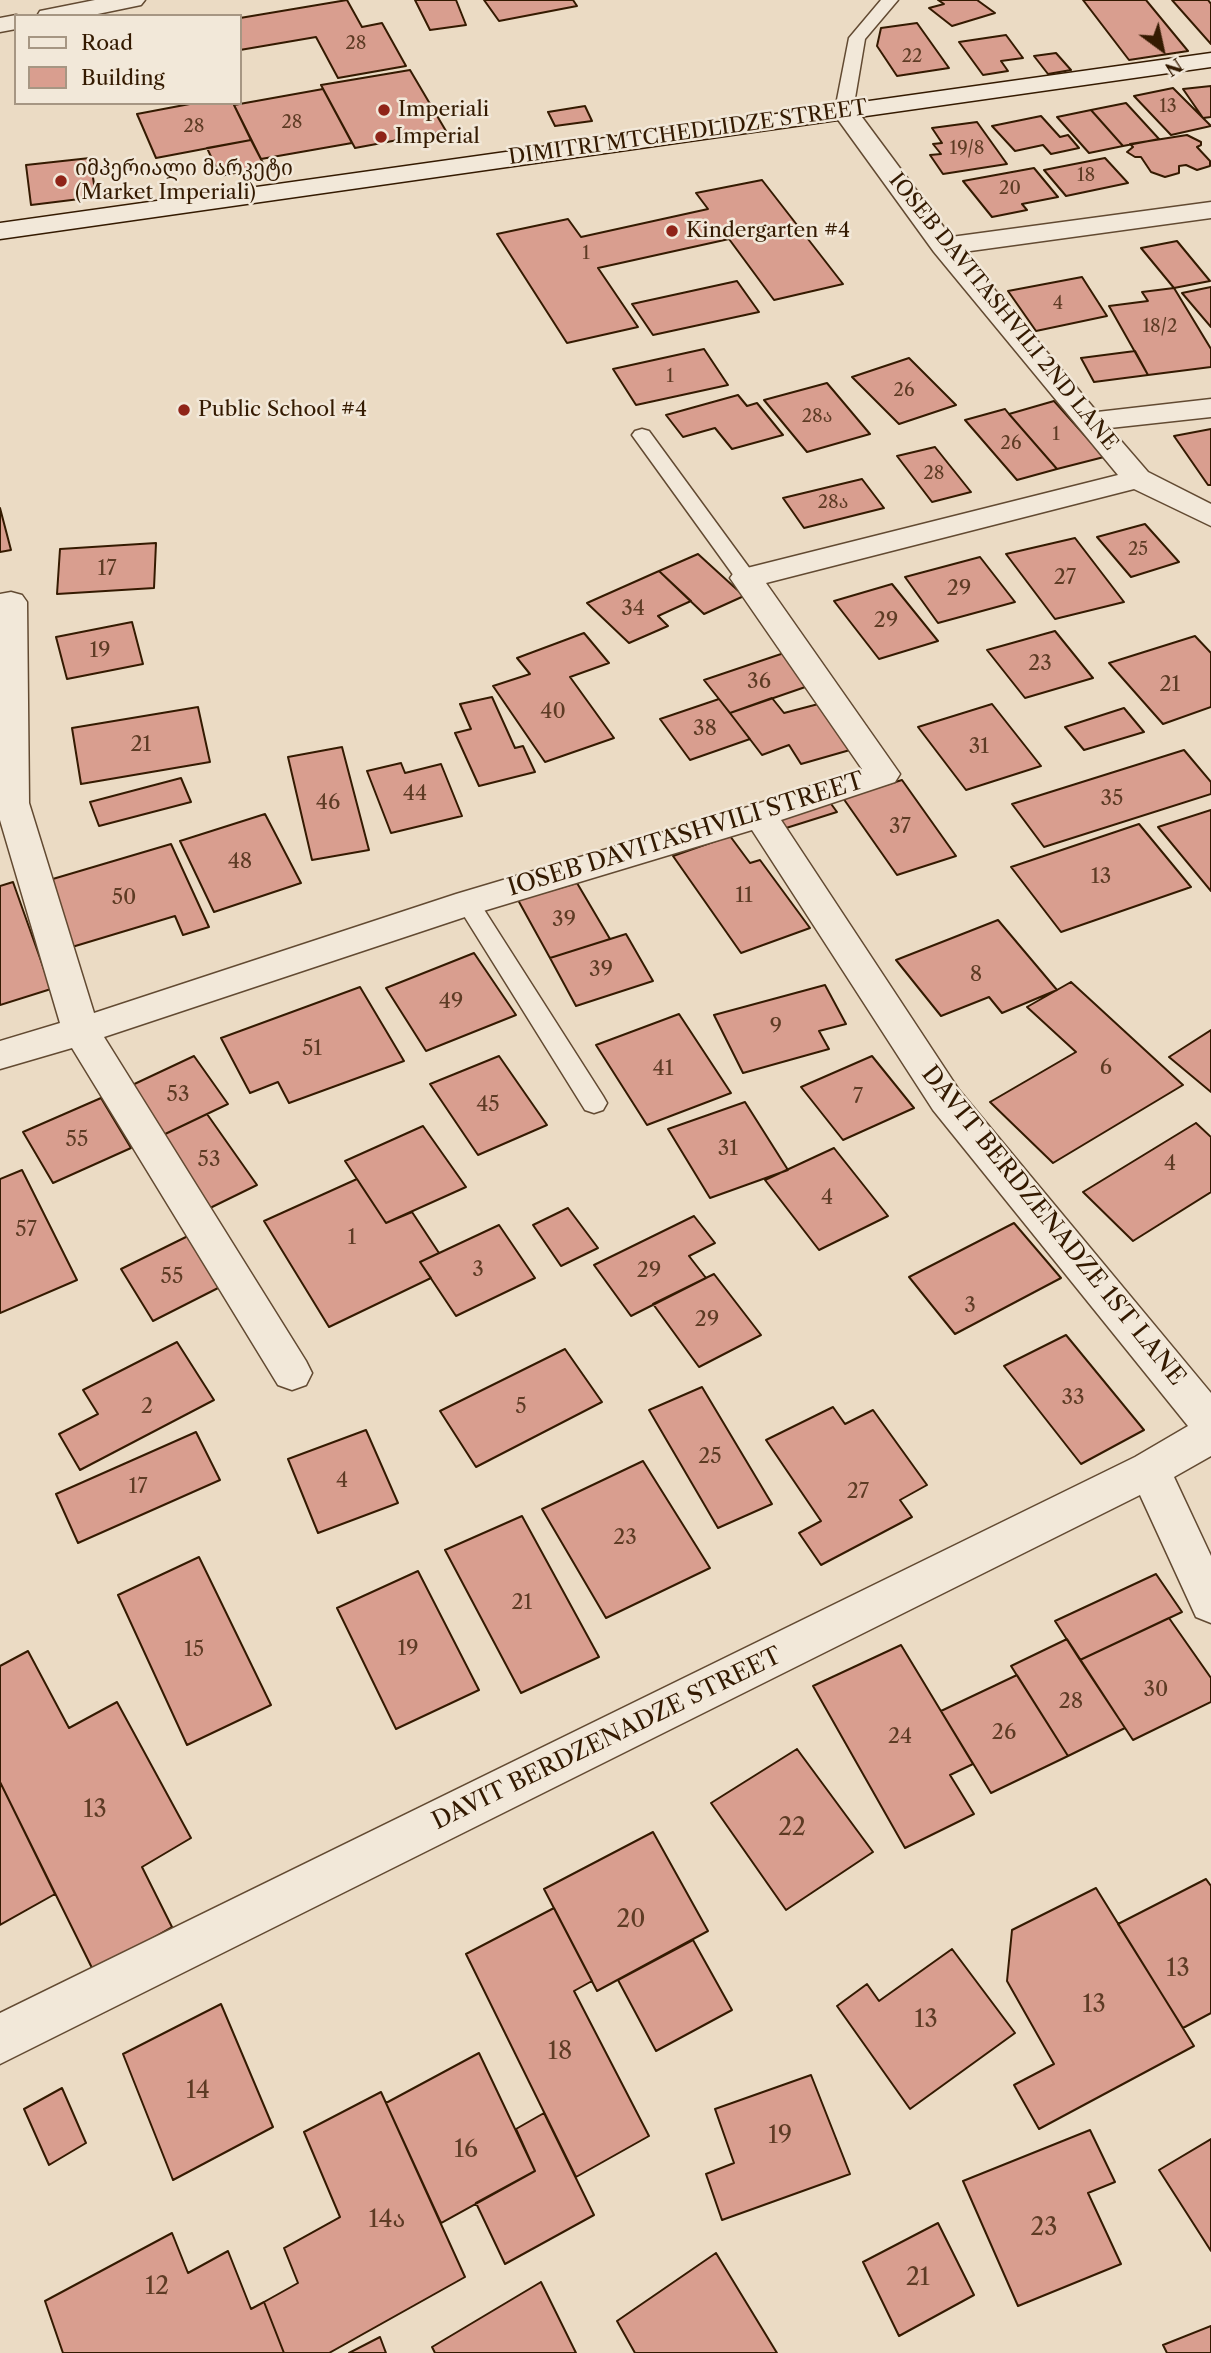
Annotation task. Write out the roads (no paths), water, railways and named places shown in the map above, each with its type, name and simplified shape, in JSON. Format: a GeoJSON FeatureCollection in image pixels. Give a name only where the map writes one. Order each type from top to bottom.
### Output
{"type":"FeatureCollection","features":[{"type":"Feature","properties":{"kind":"street"},"geometry":{"type":"LineString","coordinates":[[60,14],[133,0]]}},
{"type":"Feature","properties":{"kind":"street","name":"DIMITRI MTCHEDLIDZE STREET"},"geometry":{"type":"LineString","coordinates":[[0,231],[1211,60]]}},
{"type":"Feature","properties":{"kind":"street","name":"IOSEB DAVITASHVILI 2ND LANE"},"geometry":{"type":"LineString","coordinates":[[844,110],[944,246],[1137,479]]}},
{"type":"Feature","properties":{"kind":"street"},"geometry":{"type":"LineString","coordinates":[[944,246],[1211,210]]}},
{"type":"Feature","properties":{"kind":"street"},"geometry":{"type":"LineString","coordinates":[[1091,421],[1211,408]]}},
{"type":"Feature","properties":{"kind":"street"},"geometry":{"type":"LineString","coordinates":[[746,578],[1137,479],[1211,516]]}},
{"type":"Feature","properties":{"kind":"street","name":"IOSEB DAVITASHVILI STREET"},"geometry":{"type":"LineString","coordinates":[[0,1055],[82,1031],[468,903],[760,816],[883,774],[746,578]]}},
{"type":"Feature","properties":{"kind":"street"},"geometry":{"type":"LineString","coordinates":[[0,604],[11,602],[12,803],[82,1031],[292,1373]]}},
{"type":"Feature","properties":{"kind":"street","name":"DAVIT BERDZENADZE 1ST LANE"},"geometry":{"type":"LineString","coordinates":[[760,816],[946,1100],[1211,1423]]}},
{"type":"Feature","properties":{"kind":"street","name":"DAVIT BERDZENADZE STREET"},"geometry":{"type":"LineString","coordinates":[[0,2039],[1150,1470],[1211,1434]]}},
{"type":"Feature","properties":{"kind":"street"},"geometry":{"type":"LineString","coordinates":[[1150,1470],[1211,1603]]}},
{"type":"Feature","properties":{"kind":"lane"},"geometry":{"type":"LineString","coordinates":[[844,110],[857,38],[890,0]]}},
{"type":"Feature","properties":{"kind":"lane"},"geometry":{"type":"LineString","coordinates":[[642,435],[746,578]]}},
{"type":"Feature","properties":{"kind":"lane"},"geometry":{"type":"LineString","coordinates":[[468,903],[594,1103]]}},
{"type":"Feature","properties":{"kind":"place","name":"Imperiali"},"geometry":{"type":"Point","coordinates":[384,110]}},
{"type":"Feature","properties":{"kind":"place","name":"Imperial"},"geometry":{"type":"Point","coordinates":[381,137]}},
{"type":"Feature","properties":{"kind":"place","name":"იმპერიალი მარკეტი (Market Imperiali)"},"geometry":{"type":"Point","coordinates":[61,181]}},
{"type":"Feature","properties":{"kind":"place","name":"Kindergarten #4"},"geometry":{"type":"Point","coordinates":[672,231]}},
{"type":"Feature","properties":{"kind":"place","name":"Public School #4"},"geometry":{"type":"Point","coordinates":[184,410]}}]}
